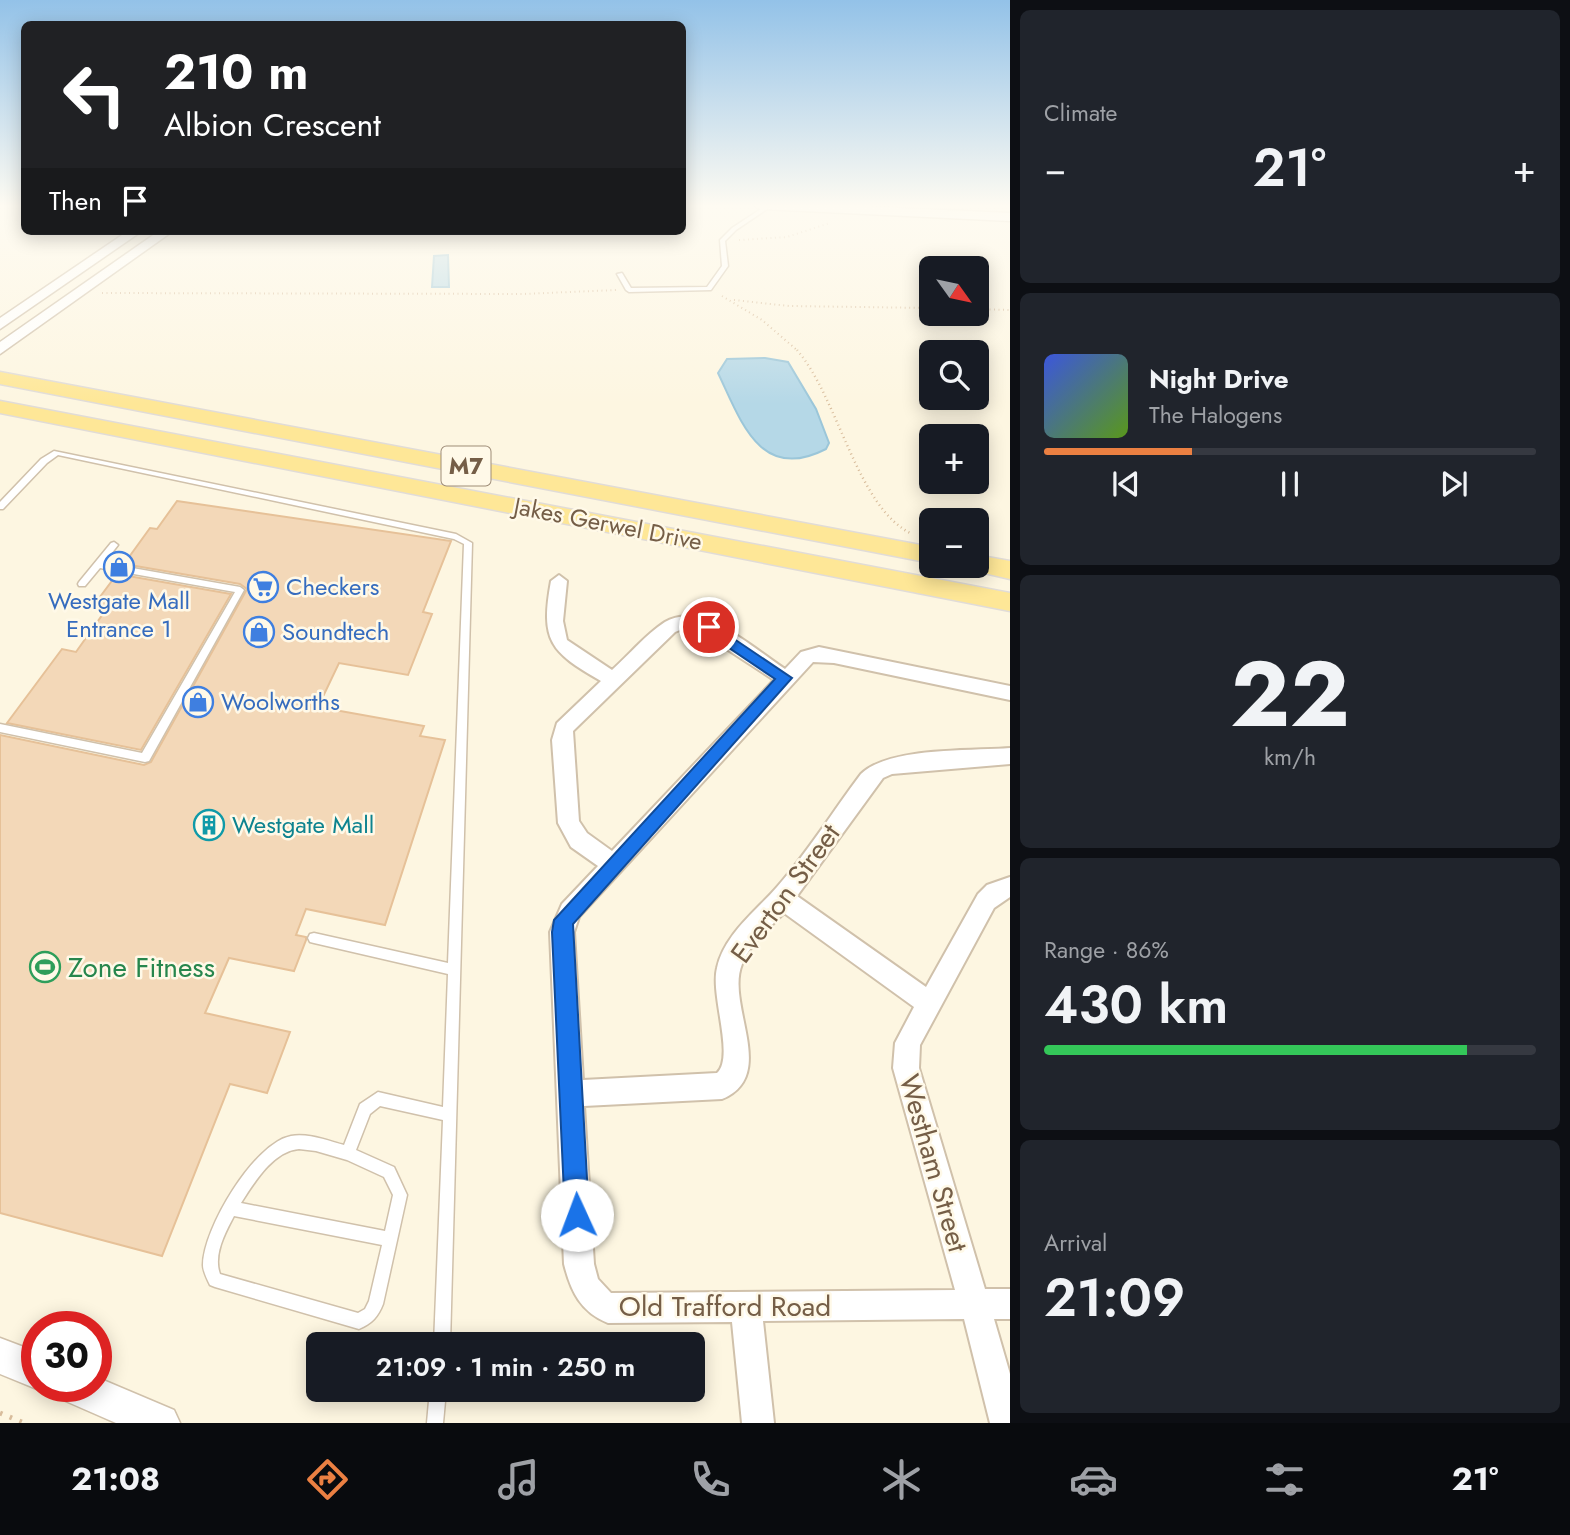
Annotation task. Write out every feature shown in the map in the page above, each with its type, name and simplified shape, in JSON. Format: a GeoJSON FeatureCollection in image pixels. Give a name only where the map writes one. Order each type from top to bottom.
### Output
{"type":"FeatureCollection","features":[{"type":"Feature","properties":{"kind":"main road","name":"Jakes Gerwel Drive"},"geometry":{"type":"LineString","coordinates":[[0,378],[919,553]]}},
{"type":"Feature","properties":{"kind":"main road","name":"Jakes Gerwel Drive"},"geometry":{"type":"LineString","coordinates":[[0,407],[1010,602]]}},
{"type":"Feature","properties":{"kind":"main road"},"geometry":{"type":"LineString","coordinates":[[989,566],[1010,570]]}},
{"type":"Feature","properties":{"kind":"street"},"geometry":{"type":"LineString","coordinates":[[0,325],[78,271]]}},
{"type":"Feature","properties":{"kind":"street"},"geometry":{"type":"LineString","coordinates":[[0,349],[109,271]]}},
{"type":"Feature","properties":{"kind":"street"},"geometry":{"type":"LineString","coordinates":[[559,580],[552,615],[554,638],[567,652],[614,680]]}},
{"type":"Feature","properties":{"kind":"street"},"geometry":{"type":"LineString","coordinates":[[614,865],[579,840],[569,823],[562,740],[564,728],[669,628],[691,620],[709,627],[785,678]]}},
{"type":"Feature","properties":{"kind":"street","name":"Old Trafford Road"},"geometry":{"type":"LineString","coordinates":[[1010,693],[819,654],[807,657],[570,911],[562,925],[579,1264],[583,1284],[591,1296],[608,1308],[1010,1304]]}},
{"type":"Feature","properties":{"kind":"street","name":"Everton Street"},"geometry":{"type":"LineString","coordinates":[[572,1094],[722,1086],[731,1082],[736,1075],[738,1059],[726,995],[729,966],[739,946],[781,898],[868,780],[882,768],[1010,756]]}},
{"type":"Feature","properties":{"kind":"street","name":"Westham Street"},"geometry":{"type":"LineString","coordinates":[[1006,1423],[906,1068],[908,1042],[927,1002],[986,901],[995,892],[1010,887]]}},
{"type":"Feature","properties":{"kind":"street"},"geometry":{"type":"LineString","coordinates":[[781,898],[927,1002]]}},
{"type":"Feature","properties":{"kind":"street"},"geometry":{"type":"LineString","coordinates":[[746,1306],[758,1423]]}},
{"type":"Feature","properties":{"kind":"street"},"geometry":{"type":"LineString","coordinates":[[0,1356],[21,1365]]}},
{"type":"Feature","properties":{"kind":"street"},"geometry":{"type":"LineString","coordinates":[[112,1402],[161,1423]]}},
{"type":"Feature","properties":{"kind":"lane"},"geometry":{"type":"LineString","coordinates":[[620,274],[629,290],[709,289],[721,271]]}},
{"type":"Feature","properties":{"kind":"lane"},"geometry":{"type":"LineString","coordinates":[[0,507],[44,461],[57,453],[456,537],[468,543],[442,1332]]}},
{"type":"Feature","properties":{"kind":"lane"},"geometry":{"type":"LineString","coordinates":[[82,584],[114,545]]}},
{"type":"Feature","properties":{"kind":"lane"},"geometry":{"type":"LineString","coordinates":[[0,728],[145,758],[240,590],[100,565]]}},
{"type":"Feature","properties":{"kind":"lane"},"geometry":{"type":"LineString","coordinates":[[314,938],[454,970]]}},
{"type":"Feature","properties":{"kind":"lane"},"geometry":{"type":"LineString","coordinates":[[348,1153],[365,1109],[375,1100],[448,1115]]}},
{"type":"Feature","properties":{"kind":"lane"},"geometry":{"type":"LineString","coordinates":[[298,1142],[348,1153],[389,1172],[400,1195],[376,1304],[370,1314],[359,1321],[218,1283],[211,1275],[209,1262],[229,1209],[250,1175],[282,1146],[298,1142]]}},
{"type":"Feature","properties":{"kind":"lane"},"geometry":{"type":"LineString","coordinates":[[229,1209],[390,1240]]}},
{"type":"Feature","properties":{"kind":"lane"},"geometry":{"type":"LineString","coordinates":[[435,1423],[437,1402]]}},
{"type":"Feature","properties":{"kind":"path"},"geometry":{"type":"LineString","coordinates":[[709,289],[758,315],[795,348],[816,373],[837,411],[878,504],[894,524],[915,535]]}},
{"type":"Feature","properties":{"kind":"path"},"geometry":{"type":"LineString","coordinates":[[78,293],[523,294],[629,290]]}},
{"type":"Feature","properties":{"kind":"path"},"geometry":{"type":"LineString","coordinates":[[722,296],[758,304],[919,308]]}},
{"type":"Feature","properties":{"kind":"path"},"geometry":{"type":"LineString","coordinates":[[989,309],[1010,310]]}},
{"type":"Feature","properties":{"kind":"path"},"geometry":{"type":"LineString","coordinates":[[0,1413],[24,1423]]}},
{"type":"Feature","properties":{"kind":"water"},"geometry":{"type":"Polygon","coordinates":[[[433,271],[449,271],[449,287],[432,287],[433,271]]]}},
{"type":"Feature","properties":{"kind":"water"},"geometry":{"type":"Polygon","coordinates":[[[765,358],[788,362],[816,409],[829,443],[826,449],[803,457],[785,458],[769,453],[745,427],[718,373],[727,359],[765,358]]]}},
{"type":"Feature","properties":{"kind":"building","name":"Westgate Mall"},"geometry":{"type":"Polygon","coordinates":[[[177,501],[451,541],[423,612],[432,614],[408,675],[339,663],[318,707],[424,726],[420,736],[445,740],[385,925],[306,909],[296,935],[306,937],[306,940],[294,971],[229,958],[205,1013],[290,1032],[267,1093],[230,1084],[162,1256],[0,1213],[0,735],[144,765],[151,762],[247,589],[240,584],[124,564],[150,528],[157,529],[177,501]]]}},
{"type":"Feature","properties":{"kind":"building"},"geometry":{"type":"Polygon","coordinates":[[[117,574],[231,594],[141,750],[7,723],[62,649],[76,652],[105,611],[91,609],[117,574]]]}},
{"type":"Feature","properties":{"kind":"place","name":"Westgate Mall Entrance 1"},"geometry":{"type":"Point","coordinates":[119,567]}},
{"type":"Feature","properties":{"kind":"place","name":"Checkers"},"geometry":{"type":"Point","coordinates":[263,587]}},
{"type":"Feature","properties":{"kind":"place","name":"Soundtech"},"geometry":{"type":"Point","coordinates":[259,632]}},
{"type":"Feature","properties":{"kind":"place","name":"Woolworths"},"geometry":{"type":"Point","coordinates":[198,702]}},
{"type":"Feature","properties":{"kind":"place","name":"Westgate Mall"},"geometry":{"type":"Point","coordinates":[209,825]}},
{"type":"Feature","properties":{"kind":"place","name":"Zone Fitness"},"geometry":{"type":"Point","coordinates":[45,967]}},
{"type":"Feature","properties":{"kind":"route"},"geometry":{"type":"LineString","coordinates":[[577,1215],[562,925],[570,911],[785,678],[709,627]]}}]}
